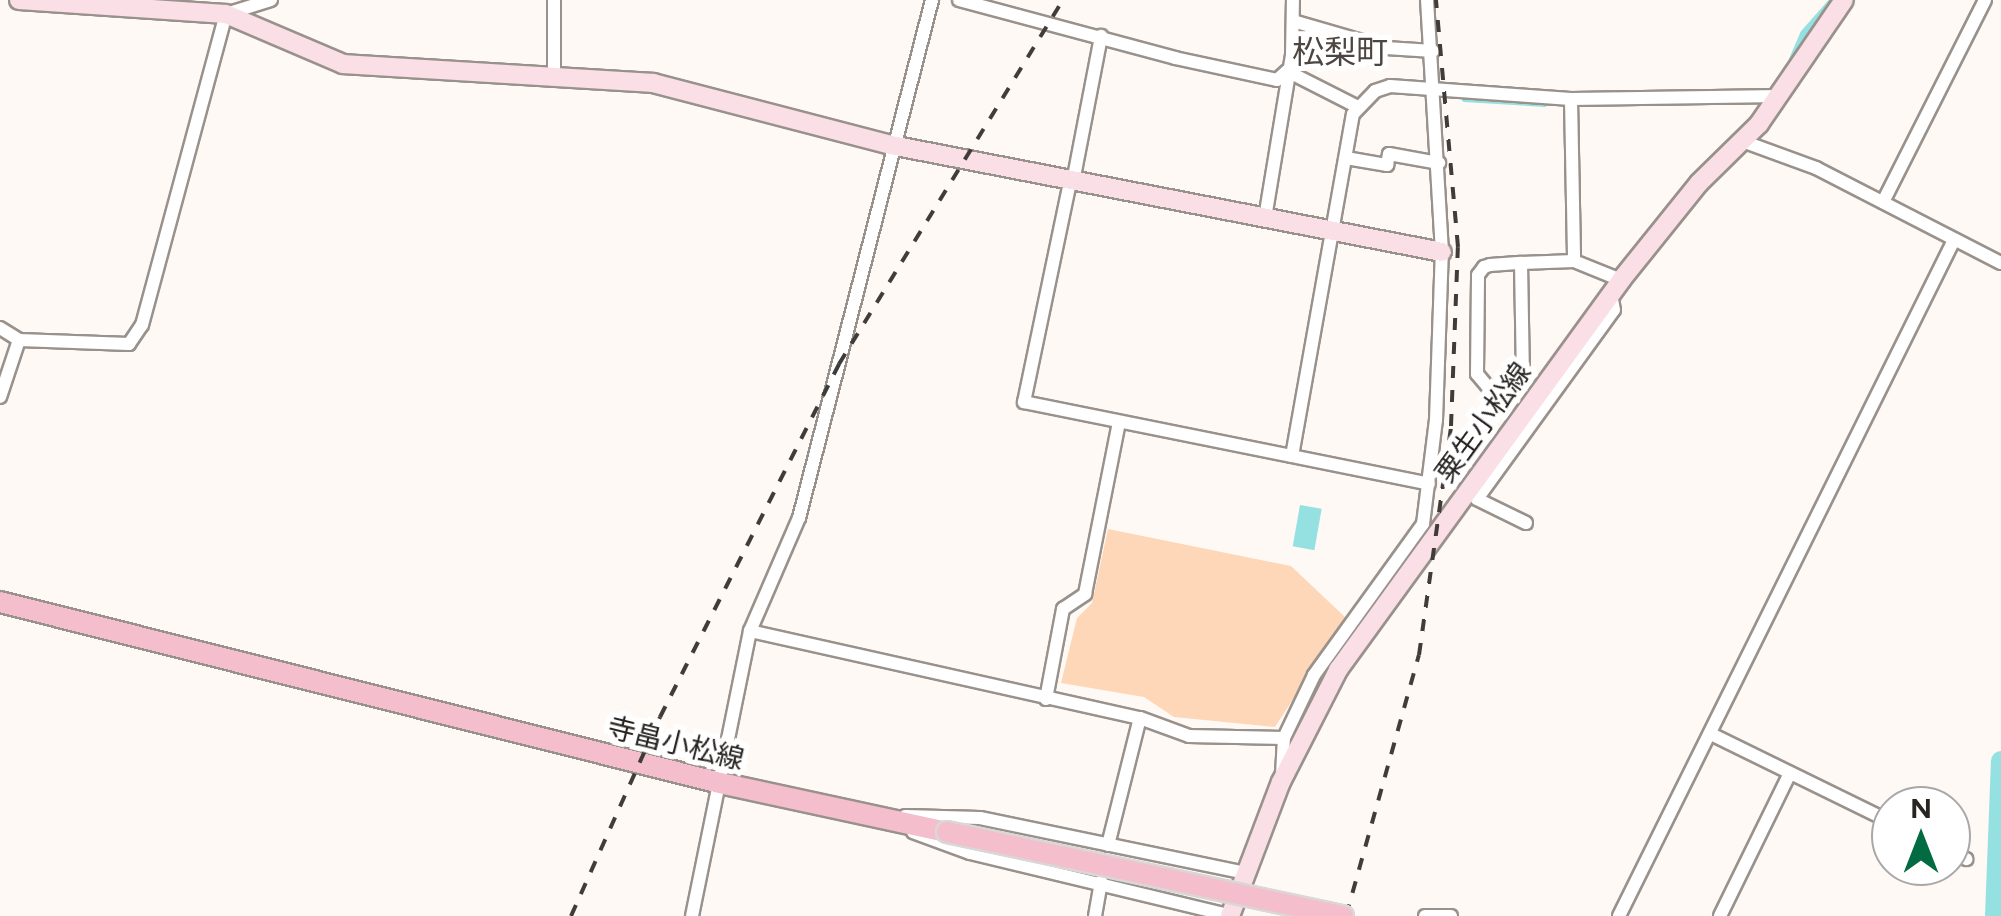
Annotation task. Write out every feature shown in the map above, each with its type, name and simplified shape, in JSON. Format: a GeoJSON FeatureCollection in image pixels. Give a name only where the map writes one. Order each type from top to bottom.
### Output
{"type":"FeatureCollection","features":[{"type":"Feature","properties":{"kind":"main road","name":"寺畠小松線"},"geometry":{"type":"LineString","coordinates":[[0,602],[720,783],[1344,916]]}},
{"type":"Feature","properties":{"kind":"street"},"geometry":{"type":"LineString","coordinates":[[19,0],[226,14],[344,64],[554,73],[653,83],[891,145],[1442,252]]}},
{"type":"Feature","properties":{"kind":"street"},"geometry":{"type":"LineString","coordinates":[[226,14],[270,0]]}},
{"type":"Feature","properties":{"kind":"street"},"geometry":{"type":"LineString","coordinates":[[554,0],[554,73]]}},
{"type":"Feature","properties":{"kind":"street"},"geometry":{"type":"LineString","coordinates":[[692,916],[750,631],[799,518],[891,145],[932,0]]}},
{"type":"Feature","properties":{"kind":"street"},"geometry":{"type":"LineString","coordinates":[[958,0],[1278,80],[1287,71]]}},
{"type":"Feature","properties":{"kind":"street"},"geometry":{"type":"LineString","coordinates":[[1264,218],[1287,71],[1293,0]]}},
{"type":"Feature","properties":{"kind":"street"},"geometry":{"type":"LineString","coordinates":[[1282,782],[1284,738],[1314,675],[1423,524],[1429,484],[1442,252],[1434,50],[1428,0]]}},
{"type":"Feature","properties":{"kind":"street","name":"粟生小松線"},"geometry":{"type":"LineString","coordinates":[[1232,914],[1282,782],[1338,670],[1616,287],[1782,96],[1844,0]]}},
{"type":"Feature","properties":{"kind":"street"},"geometry":{"type":"LineString","coordinates":[[1883,202],[1985,0]]}},
{"type":"Feature","properties":{"kind":"street"},"geometry":{"type":"LineString","coordinates":[[0,328],[20,340],[112,346],[129,344],[142,326],[226,14]]}},
{"type":"Feature","properties":{"kind":"street"},"geometry":{"type":"LineString","coordinates":[[1292,21],[1386,48],[1434,50]]}},
{"type":"Feature","properties":{"kind":"street"},"geometry":{"type":"LineString","coordinates":[[1101,36],[1024,402],[1429,484]]}},
{"type":"Feature","properties":{"kind":"street"},"geometry":{"type":"LineString","coordinates":[[1287,71],[1356,106]]}},
{"type":"Feature","properties":{"kind":"street"},"geometry":{"type":"LineString","coordinates":[[1292,456],[1356,106],[1390,86],[1571,99],[1782,96]]}},
{"type":"Feature","properties":{"kind":"street"},"geometry":{"type":"LineString","coordinates":[[1571,99],[1574,261]]}},
{"type":"Feature","properties":{"kind":"street"},"geometry":{"type":"LineString","coordinates":[[1742,140],[1883,202],[2001,264]]}},
{"type":"Feature","properties":{"kind":"street"},"geometry":{"type":"LineString","coordinates":[[1346,158],[1387,165],[1389,154],[1439,164]]}},
{"type":"Feature","properties":{"kind":"street"},"geometry":{"type":"LineString","coordinates":[[1620,916],[1954,240]]}},
{"type":"Feature","properties":{"kind":"street"},"geometry":{"type":"LineString","coordinates":[[1521,263],[1523,381],[1511,392],[1493,393],[1477,374],[1478,275],[1490,265],[1521,263],[1574,261],[1616,287],[1614,310],[1477,499],[1526,523]]}},
{"type":"Feature","properties":{"kind":"street"},"geometry":{"type":"LineString","coordinates":[[0,397],[20,340]]}},
{"type":"Feature","properties":{"kind":"street"},"geometry":{"type":"LineString","coordinates":[[1046,699],[1063,609],[1085,594],[1119,422]]}},
{"type":"Feature","properties":{"kind":"street"},"geometry":{"type":"LineString","coordinates":[[750,631],[1140,718],[1189,736],[1284,738]]}},
{"type":"Feature","properties":{"kind":"street"},"geometry":{"type":"LineString","coordinates":[[1108,845],[1140,718]]}},
{"type":"Feature","properties":{"kind":"street"},"geometry":{"type":"LineString","coordinates":[[1710,734],[1871,812]]}},
{"type":"Feature","properties":{"kind":"street"},"geometry":{"type":"LineString","coordinates":[[1720,916],[1790,773]]}},
{"type":"Feature","properties":{"kind":"street"},"geometry":{"type":"LineString","coordinates":[[894,821],[980,818],[1246,873]]}},
{"type":"Feature","properties":{"kind":"street"},"geometry":{"type":"LineString","coordinates":[[894,821],[970,853],[1232,914]]}},
{"type":"Feature","properties":{"kind":"street"},"geometry":{"type":"LineString","coordinates":[[1095,916],[1101,882]]}},
{"type":"Feature","properties":{"kind":"street"},"geometry":{"type":"LineString","coordinates":[[1425,916],[1452,916]]}},
{"type":"Feature","properties":{"kind":"shaded area"},"geometry":{"type":"Polygon","coordinates":[[[1108,529],[1291,566],[1346,618],[1275,727],[1174,717],[1144,697],[1061,683],[1077,618],[1092,603],[1108,529]]]}},
{"type":"Feature","properties":{"kind":"water"},"geometry":{"type":"Polygon","coordinates":[[[1300,505],[1322,509],[1314,550],[1293,546],[1300,505]]]}},
{"type":"Feature","properties":{"kind":"waterway"},"geometry":{"type":"LineString","coordinates":[[1793,62],[1805,34],[1835,0]]}},
{"type":"Feature","properties":{"kind":"waterway"},"geometry":{"type":"LineString","coordinates":[[1464,100],[1545,105]]}},
{"type":"Feature","properties":{"kind":"waterway"},"geometry":{"type":"LineString","coordinates":[[1995,916],[2001,761]]}},
{"type":"Feature","properties":{"kind":"railway"},"geometry":{"type":"LineString","coordinates":[[571,916],[660,717],[839,364],[1063,0]]}},
{"type":"Feature","properties":{"kind":"railway"},"geometry":{"type":"LineString","coordinates":[[1346,916],[1419,655],[1451,426],[1458,247],[1436,0]]}},
{"type":"Feature","properties":{"kind":"district","name":"松梨町"},"geometry":{"type":"Point","coordinates":[1340,52]}}]}
